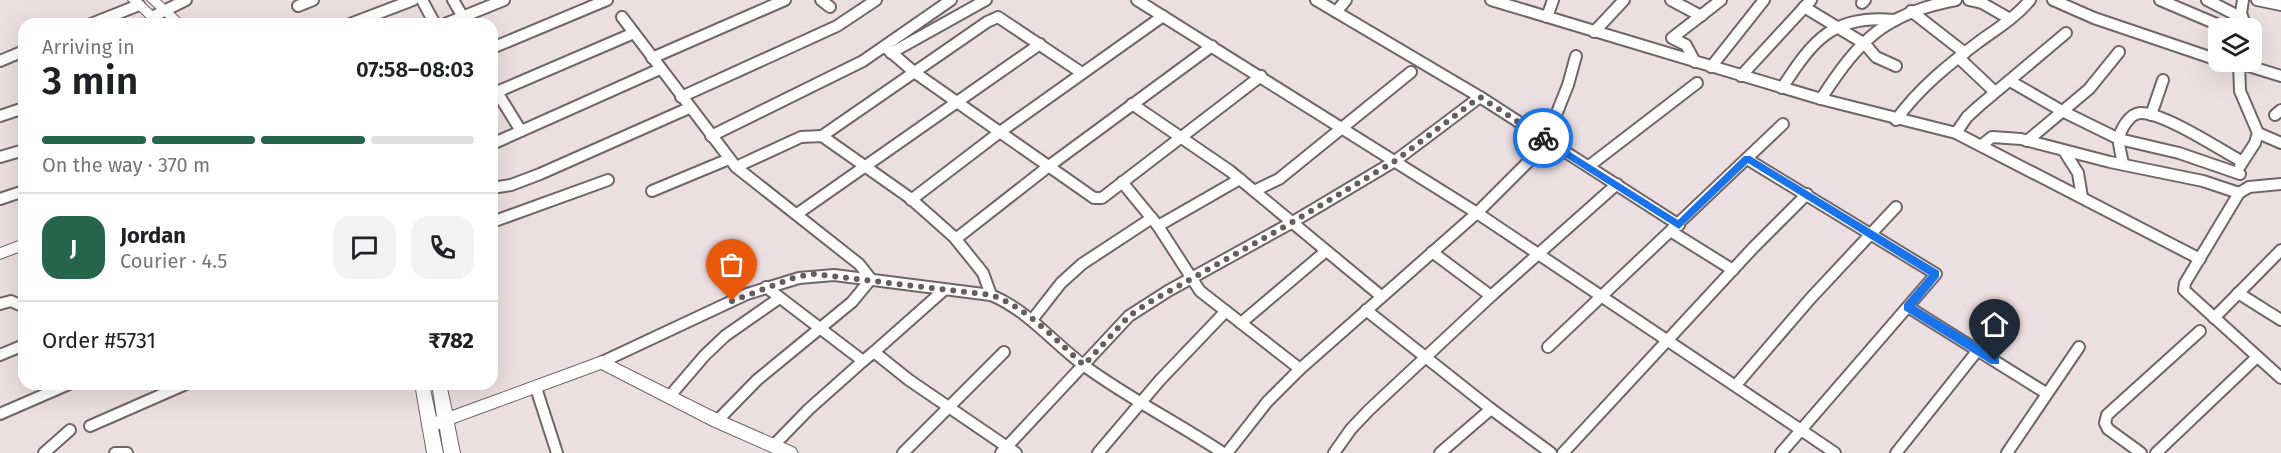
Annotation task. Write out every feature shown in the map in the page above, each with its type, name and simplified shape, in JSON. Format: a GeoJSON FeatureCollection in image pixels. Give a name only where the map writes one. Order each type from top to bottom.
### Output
{"type":"FeatureCollection","features":[{"type":"Feature","properties":{"kind":"street"},"geometry":{"type":"LineString","coordinates":[[153,0],[174,18]]}},
{"type":"Feature","properties":{"kind":"street"},"geometry":{"type":"LineString","coordinates":[[158,18],[165,10],[186,0]]}},
{"type":"Feature","properties":{"kind":"street"},"geometry":{"type":"LineString","coordinates":[[298,6],[313,0]]}},
{"type":"Feature","properties":{"kind":"street"},"geometry":{"type":"LineString","coordinates":[[366,18],[413,0]]}},
{"type":"Feature","properties":{"kind":"street"},"geometry":{"type":"LineString","coordinates":[[422,0],[432,18]]}},
{"type":"Feature","properties":{"kind":"street"},"geometry":{"type":"LineString","coordinates":[[453,0],[463,17],[504,0]]}},
{"type":"Feature","properties":{"kind":"street"},"geometry":{"type":"LineString","coordinates":[[498,45],[606,0]]}},
{"type":"Feature","properties":{"kind":"street"},"geometry":{"type":"LineString","coordinates":[[652,58],[785,0]]}},
{"type":"Feature","properties":{"kind":"street"},"geometry":{"type":"LineString","coordinates":[[821,0],[830,7]]}},
{"type":"Feature","properties":{"kind":"street"},"geometry":{"type":"LineString","coordinates":[[681,97],[837,26],[876,0]]}},
{"type":"Feature","properties":{"kind":"street"},"geometry":{"type":"LineString","coordinates":[[888,50],[951,0]]}},
{"type":"Feature","properties":{"kind":"street"},"geometry":{"type":"LineString","coordinates":[[711,136],[821,84],[986,0]]}},
{"type":"Feature","properties":{"kind":"street"},"geometry":{"type":"LineString","coordinates":[[1137,0],[1477,213],[1835,453]]}},
{"type":"Feature","properties":{"kind":"street"},"geometry":{"type":"LineString","coordinates":[[1316,0],[1480,97],[1617,184],[1732,270]]}},
{"type":"Feature","properties":{"kind":"street"},"geometry":{"type":"LineString","coordinates":[[1336,12],[1346,0]]}},
{"type":"Feature","properties":{"kind":"street"},"geometry":{"type":"LineString","coordinates":[[1491,0],[1518,4],[1547,17],[1594,32],[1782,88],[1896,120],[1956,134],[1982,145],[2200,259]]}},
{"type":"Feature","properties":{"kind":"street"},"geometry":{"type":"LineString","coordinates":[[1547,17],[1553,0]]}},
{"type":"Feature","properties":{"kind":"street"},"geometry":{"type":"LineString","coordinates":[[1594,32],[1620,6],[1623,0]]}},
{"type":"Feature","properties":{"kind":"street"},"geometry":{"type":"LineString","coordinates":[[1671,0],[1701,16]]}},
{"type":"Feature","properties":{"kind":"street"},"geometry":{"type":"LineString","coordinates":[[1695,62],[1686,45],[1672,38],[1721,0]]}},
{"type":"Feature","properties":{"kind":"street"},"geometry":{"type":"LineString","coordinates":[[1711,67],[1764,0]]}},
{"type":"Feature","properties":{"kind":"street"},"geometry":{"type":"LineString","coordinates":[[1821,99],[1836,75],[1865,44],[1895,20],[1911,11],[1956,0]]}},
{"type":"Feature","properties":{"kind":"street"},"geometry":{"type":"LineString","coordinates":[[1969,0],[1982,3],[2010,19]]}},
{"type":"Feature","properties":{"kind":"street"},"geometry":{"type":"LineString","coordinates":[[1896,120],[1911,99],[1962,55],[2010,19],[2030,0]]}},
{"type":"Feature","properties":{"kind":"street"},"geometry":{"type":"LineString","coordinates":[[2053,0],[2110,24],[2208,57]]}},
{"type":"Feature","properties":{"kind":"street"},"geometry":{"type":"LineString","coordinates":[[2160,0],[2208,20]]}},
{"type":"Feature","properties":{"kind":"street"},"geometry":{"type":"LineString","coordinates":[[2207,0],[2242,18]]}},
{"type":"Feature","properties":{"kind":"street"},"geometry":{"type":"LineString","coordinates":[[2242,18],[2243,0]]}},
{"type":"Feature","properties":{"kind":"street"},"geometry":{"type":"LineString","coordinates":[[2257,0],[2281,5]]}},
{"type":"Feature","properties":{"kind":"street"},"geometry":{"type":"LineString","coordinates":[[104,18],[137,2],[153,18]]}},
{"type":"Feature","properties":{"kind":"street"},"geometry":{"type":"LineString","coordinates":[[1740,75],[1808,4],[1835,26],[1865,44],[1876,57],[1896,66]]}},
{"type":"Feature","properties":{"kind":"street"},"geometry":{"type":"LineString","coordinates":[[1911,11],[1962,55],[1995,92]]}},
{"type":"Feature","properties":{"kind":"street"},"geometry":{"type":"LineString","coordinates":[[911,200],[1000,132],[1163,16]]}},
{"type":"Feature","properties":{"kind":"street"},"geometry":{"type":"LineString","coordinates":[[1782,88],[1815,42],[1835,26],[1861,17],[1877,16],[1895,20]]}},
{"type":"Feature","properties":{"kind":"street"},"geometry":{"type":"LineString","coordinates":[[622,17],[733,163],[859,264],[871,279]]}},
{"type":"Feature","properties":{"kind":"street"},"geometry":{"type":"LineString","coordinates":[[652,191],[801,137],[822,136],[987,22],[998,17],[1082,73]]}},
{"type":"Feature","properties":{"kind":"street"},"geometry":{"type":"LineString","coordinates":[[498,91],[634,33]]}},
{"type":"Feature","properties":{"kind":"street"},"geometry":{"type":"LineString","coordinates":[[1956,134],[1967,117],[2066,33]]}},
{"type":"Feature","properties":{"kind":"street"},"geometry":{"type":"LineString","coordinates":[[796,214],[1040,44]]}},
{"type":"Feature","properties":{"kind":"street"},"geometry":{"type":"LineString","coordinates":[[957,238],[1049,166],[1212,46]]}},
{"type":"Feature","properties":{"kind":"street"},"geometry":{"type":"LineString","coordinates":[[888,50],[914,72],[1094,198],[1102,198],[1261,76]]}},
{"type":"Feature","properties":{"kind":"street"},"geometry":{"type":"LineString","coordinates":[[2027,141],[2110,67],[2119,52]]}},
{"type":"Feature","properties":{"kind":"street"},"geometry":{"type":"LineString","coordinates":[[0,61],[18,54]]}},
{"type":"Feature","properties":{"kind":"street"},"geometry":{"type":"LineString","coordinates":[[429,426],[602,362],[766,288],[796,277],[814,274],[871,279],[991,295],[1004,299],[1084,365],[1225,453],[1267,402],[1300,369],[1477,213],[1529,161],[1546,140],[1568,85],[1575,56]]}},
{"type":"Feature","properties":{"kind":"street"},"geometry":{"type":"LineString","coordinates":[[498,141],[660,69]]}},
{"type":"Feature","properties":{"kind":"street"},"geometry":{"type":"LineString","coordinates":[[2262,71],[2281,76]]}},
{"type":"Feature","properties":{"kind":"street"},"geometry":{"type":"LineString","coordinates":[[1254,191],[1279,179],[1411,72]]}},
{"type":"Feature","properties":{"kind":"street"},"geometry":{"type":"LineString","coordinates":[[2239,72],[2239,95],[2258,133],[2281,143]]}},
{"type":"Feature","properties":{"kind":"street"},"geometry":{"type":"LineString","coordinates":[[2151,115],[2163,80]]}},
{"type":"Feature","properties":{"kind":"street"},"geometry":{"type":"LineString","coordinates":[[2010,81],[2062,111],[2118,139],[2179,153],[2240,174]]}},
{"type":"Feature","properties":{"kind":"street"},"geometry":{"type":"LineString","coordinates":[[1589,166],[1697,83]]}},
{"type":"Feature","properties":{"kind":"street"},"geometry":{"type":"LineString","coordinates":[[874,352],[1008,451],[1129,316],[1395,161],[1480,97]]}},
{"type":"Feature","properties":{"kind":"street"},"geometry":{"type":"LineString","coordinates":[[498,99],[520,131]]}},
{"type":"Feature","properties":{"kind":"street"},"geometry":{"type":"LineString","coordinates":[[1132,104],[1240,179],[1381,296]]}},
{"type":"Feature","properties":{"kind":"street"},"geometry":{"type":"LineString","coordinates":[[498,187],[511,185],[540,174],[689,108]]}},
{"type":"Feature","properties":{"kind":"street"},"geometry":{"type":"LineString","coordinates":[[0,116],[18,110]]}},
{"type":"Feature","properties":{"kind":"street"},"geometry":{"type":"LineString","coordinates":[[2123,164],[2118,139],[2133,115],[2142,113],[2172,123],[2241,161]]}},
{"type":"Feature","properties":{"kind":"street"},"geometry":{"type":"LineString","coordinates":[[1548,347],[1783,124]]}},
{"type":"Feature","properties":{"kind":"street"},"geometry":{"type":"LineString","coordinates":[[2258,133],[2254,147],[2241,161],[2240,174],[2244,190],[2200,259],[2185,284],[2184,290],[2281,378]]}},
{"type":"Feature","properties":{"kind":"street"},"geometry":{"type":"LineString","coordinates":[[822,136],[911,200],[957,238],[984,273],[991,295]]}},
{"type":"Feature","properties":{"kind":"street"},"geometry":{"type":"LineString","coordinates":[[1982,145],[1987,139],[1995,137],[2027,141],[2244,190],[2281,184]]}},
{"type":"Feature","properties":{"kind":"street"},"geometry":{"type":"LineString","coordinates":[[2064,151],[2079,171],[2082,197]]}},
{"type":"Feature","properties":{"kind":"street"},"geometry":{"type":"LineString","coordinates":[[0,158],[18,152]]}},
{"type":"Feature","properties":{"kind":"street"},"geometry":{"type":"LineString","coordinates":[[1747,159],[1936,274],[1781,453]]}},
{"type":"Feature","properties":{"kind":"street"},"geometry":{"type":"LineString","coordinates":[[1032,320],[1061,283],[1082,264],[1155,222],[1240,179]]}},
{"type":"Feature","properties":{"kind":"street"},"geometry":{"type":"LineString","coordinates":[[498,220],[608,180]]}},
{"type":"Feature","properties":{"kind":"street"},"geometry":{"type":"LineString","coordinates":[[1122,182],[1155,222],[1200,291],[1300,369]]}},
{"type":"Feature","properties":{"kind":"street"},"geometry":{"type":"LineString","coordinates":[[1334,453],[1351,429],[1369,410],[1428,358],[1491,296],[1617,184]]}},
{"type":"Feature","properties":{"kind":"street"},"geometry":{"type":"LineString","coordinates":[[0,199],[18,193]]}},
{"type":"Feature","properties":{"kind":"street"},"geometry":{"type":"LineString","coordinates":[[1563,453],[1732,270],[1807,194]]}},
{"type":"Feature","properties":{"kind":"street"},"geometry":{"type":"LineString","coordinates":[[1736,385],[1810,299],[1896,207]]}},
{"type":"Feature","properties":{"kind":"street"},"geometry":{"type":"LineString","coordinates":[[0,254],[18,246]]}},
{"type":"Feature","properties":{"kind":"street"},"geometry":{"type":"LineString","coordinates":[[2214,318],[2281,250]]}},
{"type":"Feature","properties":{"kind":"street"},"geometry":{"type":"LineString","coordinates":[[1241,322],[1326,251]]}},
{"type":"Feature","properties":{"kind":"street"},"geometry":{"type":"LineString","coordinates":[[1432,252],[1491,296]]}},
{"type":"Feature","properties":{"kind":"street"},"geometry":{"type":"LineString","coordinates":[[717,421],[757,380],[852,302],[871,279]]}},
{"type":"Feature","properties":{"kind":"street"},"geometry":{"type":"LineString","coordinates":[[766,288],[863,361]]}},
{"type":"Feature","properties":{"kind":"street"},"geometry":{"type":"LineString","coordinates":[[602,362],[717,421],[783,450],[809,409],[944,290]]}},
{"type":"Feature","properties":{"kind":"street"},"geometry":{"type":"LineString","coordinates":[[2238,293],[2281,320]]}},
{"type":"Feature","properties":{"kind":"street"},"geometry":{"type":"LineString","coordinates":[[669,397],[705,355],[725,336],[778,298]]}},
{"type":"Feature","properties":{"kind":"street"},"geometry":{"type":"LineString","coordinates":[[0,304],[11,301],[18,304]]}},
{"type":"Feature","properties":{"kind":"street"},"geometry":{"type":"LineString","coordinates":[[1908,307],[2046,393]]}},
{"type":"Feature","properties":{"kind":"street"},"geometry":{"type":"LineString","coordinates":[[1366,310],[1491,409],[1551,453]]}},
{"type":"Feature","properties":{"kind":"street"},"geometry":{"type":"LineString","coordinates":[[1098,453],[1226,311]]}},
{"type":"Feature","properties":{"kind":"street"},"geometry":{"type":"LineString","coordinates":[[2141,453],[2108,429],[2105,423],[2108,415],[2200,331]]}},
{"type":"Feature","properties":{"kind":"street"},"geometry":{"type":"LineString","coordinates":[[2007,453],[2079,347]]}},
{"type":"Feature","properties":{"kind":"street"},"geometry":{"type":"LineString","coordinates":[[0,355],[18,348]]}},
{"type":"Feature","properties":{"kind":"street"},"geometry":{"type":"LineString","coordinates":[[1896,453],[1978,350]]}},
{"type":"Feature","properties":{"kind":"street"},"geometry":{"type":"LineString","coordinates":[[903,453],[1005,352]]}},
{"type":"Feature","properties":{"kind":"street"},"geometry":{"type":"LineString","coordinates":[[2156,453],[2257,357]]}},
{"type":"Feature","properties":{"kind":"street"},"geometry":{"type":"LineString","coordinates":[[536,388],[557,453]]}},
{"type":"Feature","properties":{"kind":"street"},"geometry":{"type":"LineString","coordinates":[[0,414],[55,390]]}},
{"type":"Feature","properties":{"kind":"street"},"geometry":{"type":"LineString","coordinates":[[90,426],[172,390]]}},
{"type":"Feature","properties":{"kind":"street"},"geometry":{"type":"LineString","coordinates":[[423,390],[435,453]]}},
{"type":"Feature","properties":{"kind":"street"},"geometry":{"type":"LineString","coordinates":[[440,390],[452,453]]}},
{"type":"Feature","properties":{"kind":"street"},"geometry":{"type":"LineString","coordinates":[[1440,453],[1491,409]]}},
{"type":"Feature","properties":{"kind":"street"},"geometry":{"type":"LineString","coordinates":[[44,453],[70,430]]}},
{"type":"Feature","properties":{"kind":"street"},"geometry":{"type":"LineString","coordinates":[[115,453],[127,453]]}},
{"type":"Feature","properties":{"kind":"way so far"},"geometry":{"type":"LineString","coordinates":[[732,301],[796,277],[814,274],[991,295],[1004,299],[1032,320],[1084,365],[1129,316],[1148,303],[1291,223],[1395,161],[1480,97],[1543,138]]}},
{"type":"Feature","properties":{"kind":"route"},"geometry":{"type":"LineString","coordinates":[[1543,138],[1679,225],[1747,159],[1929,268],[1936,274],[1908,307],[1995,361]]}}]}
